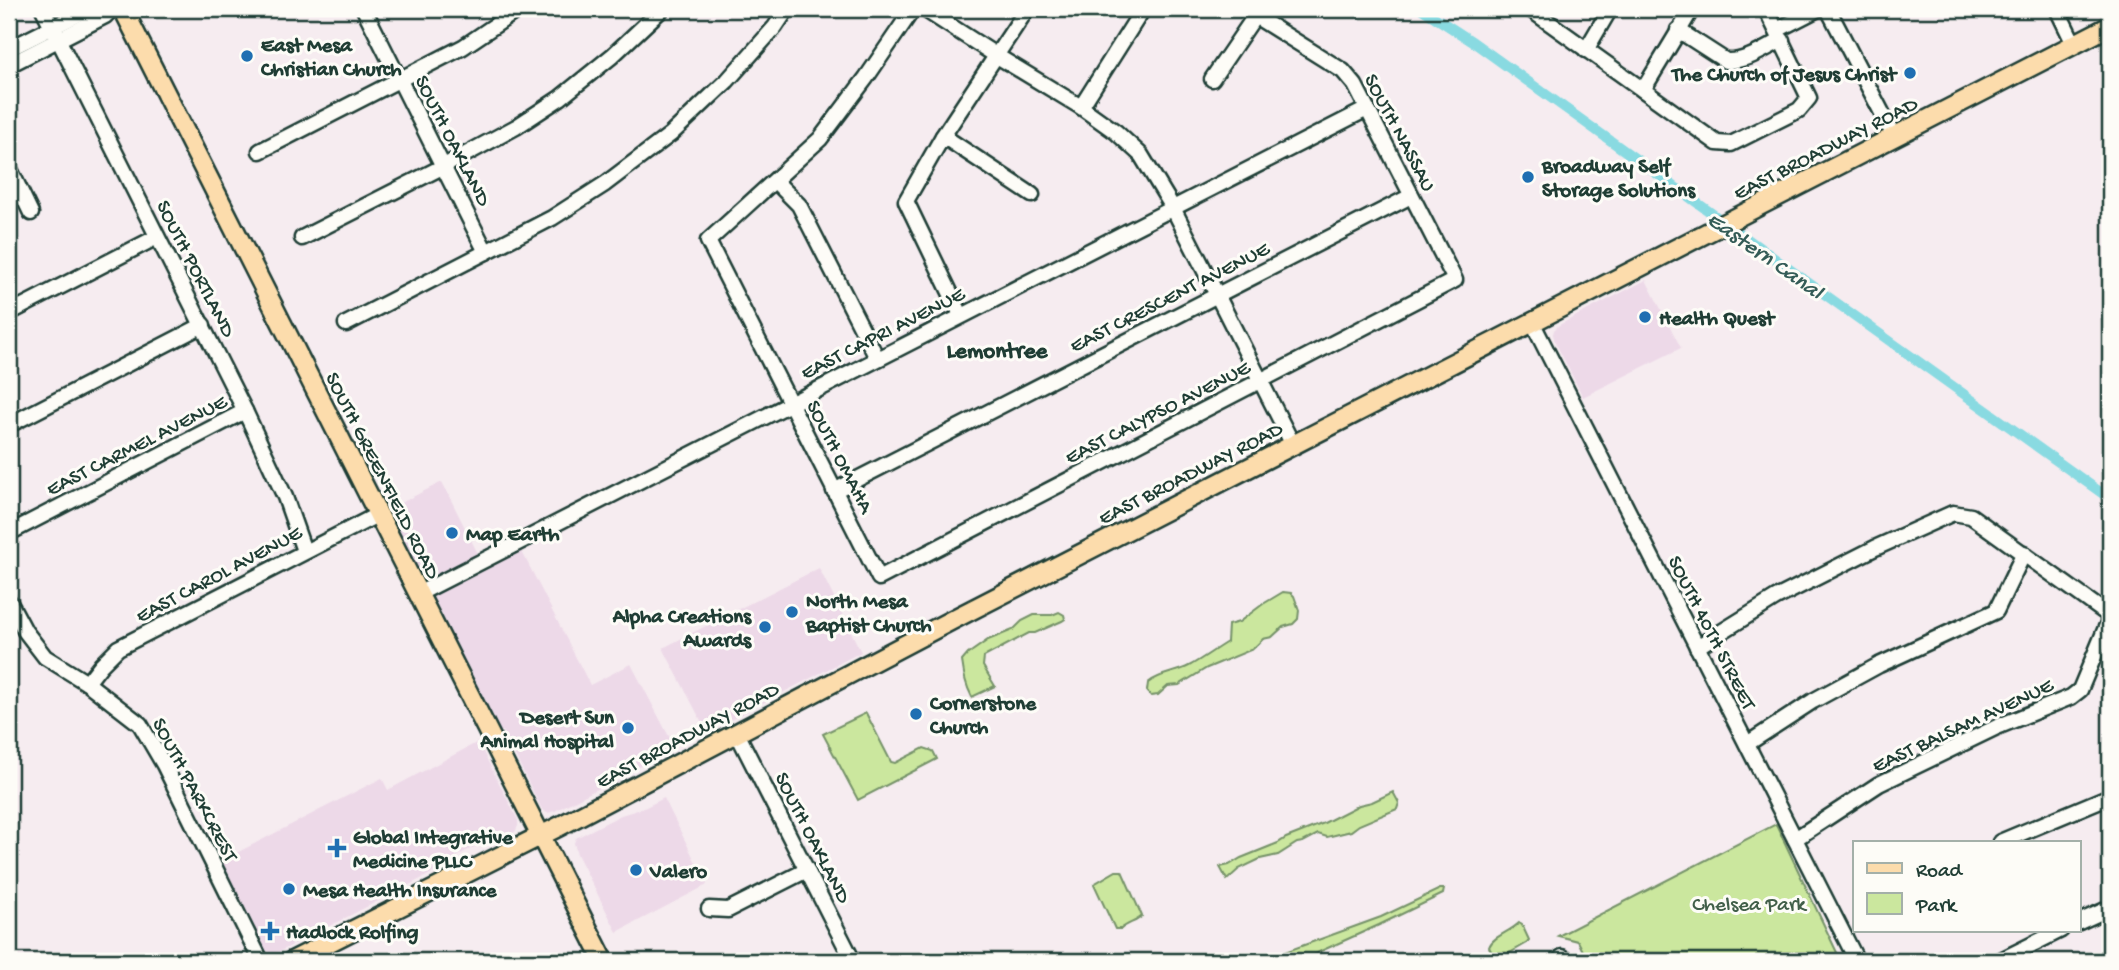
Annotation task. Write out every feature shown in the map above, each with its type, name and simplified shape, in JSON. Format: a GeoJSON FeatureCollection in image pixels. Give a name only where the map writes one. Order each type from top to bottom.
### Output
{"type":"FeatureCollection","features":[{"type":"Feature","properties":{"kind":"main road","name":"SOUTH GREENFIELD ROAD"},"geometry":{"type":"LineString","coordinates":[[123,9],[604,961]]}},
{"type":"Feature","properties":{"kind":"main road","name":"EAST BROADWAY ROAD"},"geometry":{"type":"LineString","coordinates":[[292,961],[540,836],[1293,445],[2110,26]]}},
{"type":"Feature","properties":{"kind":"street","name":"SOUTH PORTLAND"},"geometry":{"type":"LineString","coordinates":[[43,9],[246,411],[285,497],[304,551]]}},
{"type":"Feature","properties":{"kind":"street"},"geometry":{"type":"LineString","coordinates":[[9,65],[89,9]]}},
{"type":"Feature","properties":{"kind":"street"},"geometry":{"type":"LineString","coordinates":[[9,49],[105,16],[112,9]]}},
{"type":"Feature","properties":{"kind":"street","name":"SOUTH OAKLAND"},"geometry":{"type":"LineString","coordinates":[[364,9],[486,252]]}},
{"type":"Feature","properties":{"kind":"street"},"geometry":{"type":"LineString","coordinates":[[260,151],[463,47],[519,9]]}},
{"type":"Feature","properties":{"kind":"street"},"geometry":{"type":"LineString","coordinates":[[302,238],[516,127],[560,98],[612,56],[662,9]]}},
{"type":"Feature","properties":{"kind":"street"},"geometry":{"type":"LineString","coordinates":[[346,324],[552,218],[594,190],[671,134],[727,81],[775,27],[787,9]]}},
{"type":"Feature","properties":{"kind":"street"},"geometry":{"type":"LineString","coordinates":[[877,358],[799,205],[775,181],[820,139],[913,9]]}},
{"type":"Feature","properties":{"kind":"street"},"geometry":{"type":"LineString","coordinates":[[924,9],[1081,107],[1116,132],[1141,155],[1173,208],[1293,445]]}},
{"type":"Feature","properties":{"kind":"street"},"geometry":{"type":"LineString","coordinates":[[961,315],[906,201],[943,136],[1027,9]]}},
{"type":"Feature","properties":{"kind":"street"},"geometry":{"type":"LineString","coordinates":[[1081,107],[1143,9]]}},
{"type":"Feature","properties":{"kind":"street"},"geometry":{"type":"LineString","coordinates":[[1531,9],[1717,143],[1725,145],[1799,110],[1809,98],[1766,9]]}},
{"type":"Feature","properties":{"kind":"street"},"geometry":{"type":"LineString","coordinates":[[1586,50],[1610,9]]}},
{"type":"Feature","properties":{"kind":"street"},"geometry":{"type":"LineString","coordinates":[[1643,90],[1692,9]]}},
{"type":"Feature","properties":{"kind":"street"},"geometry":{"type":"LineString","coordinates":[[1678,30],[1726,61],[1735,62],[1745,59],[1818,9]]}},
{"type":"Feature","properties":{"kind":"street"},"geometry":{"type":"LineString","coordinates":[[1828,9],[1894,136]]}},
{"type":"Feature","properties":{"kind":"street"},"geometry":{"type":"LineString","coordinates":[[2057,9],[2074,44]]}},
{"type":"Feature","properties":{"kind":"street"},"geometry":{"type":"LineString","coordinates":[[1212,79],[1249,12]]}},
{"type":"Feature","properties":{"kind":"street","name":"SOUTH NASSAU"},"geometry":{"type":"LineString","coordinates":[[1249,12],[1343,71],[1356,85],[1455,280]]}},
{"type":"Feature","properties":{"kind":"street","name":"EAST CAPRI AVENUE"},"geometry":{"type":"LineString","coordinates":[[418,594],[1367,109]]}},
{"type":"Feature","properties":{"kind":"street"},"geometry":{"type":"LineString","coordinates":[[943,136],[1032,195]]}},
{"type":"Feature","properties":{"kind":"street"},"geometry":{"type":"LineString","coordinates":[[9,167],[31,213]]}},
{"type":"Feature","properties":{"kind":"street","name":"SOUTH OMAHA"},"geometry":{"type":"LineString","coordinates":[[775,181],[708,241],[879,578]]}},
{"type":"Feature","properties":{"kind":"street","name":"EAST CRESCENT AVENUE"},"geometry":{"type":"LineString","coordinates":[[834,491],[1410,195]]}},
{"type":"Feature","properties":{"kind":"street"},"geometry":{"type":"LineString","coordinates":[[9,313],[157,237]]}},
{"type":"Feature","properties":{"kind":"street","name":"EAST CALYPSO AVENUE"},"geometry":{"type":"LineString","coordinates":[[879,578],[1455,280]]}},
{"type":"Feature","properties":{"kind":"street","name":"SOUTH 40TH STREET"},"geometry":{"type":"LineString","coordinates":[[1532,322],[1795,839],[1849,930],[1857,961]]}},
{"type":"Feature","properties":{"kind":"street"},"geometry":{"type":"LineString","coordinates":[[9,425],[203,325]]}},
{"type":"Feature","properties":{"kind":"street","name":"EAST CARMEL AVENUE"},"geometry":{"type":"LineString","coordinates":[[9,533],[246,411]]}},
{"type":"Feature","properties":{"kind":"street"},"geometry":{"type":"LineString","coordinates":[[1697,647],[1776,598],[1875,548],[1953,513],[1971,516],[2110,617]]}},
{"type":"Feature","properties":{"kind":"street","name":"EAST CAROL AVENUE"},"geometry":{"type":"LineString","coordinates":[[87,683],[100,665],[118,648],[379,514]]}},
{"type":"Feature","properties":{"kind":"street"},"geometry":{"type":"LineString","coordinates":[[1747,744],[1813,701],[1879,665],[1996,611],[2024,553]]}},
{"type":"Feature","properties":{"kind":"street","name":"SOUTH PARKCREST"},"geometry":{"type":"LineString","coordinates":[[9,601],[25,631],[45,657],[87,683],[140,724],[151,740],[261,961]]}},
{"type":"Feature","properties":{"kind":"street","name":"EAST BALSAM AVENUE"},"geometry":{"type":"LineString","coordinates":[[1795,839],[1879,784],[1997,727],[2071,697],[2080,690],[2110,617]]}},
{"type":"Feature","properties":{"kind":"street","name":"SOUTH OAKLAND"},"geometry":{"type":"LineString","coordinates":[[737,733],[853,961]]}},
{"type":"Feature","properties":{"kind":"street"},"geometry":{"type":"LineString","coordinates":[[2002,841],[2110,796]]}},
{"type":"Feature","properties":{"kind":"street"},"geometry":{"type":"LineString","coordinates":[[709,909],[728,910],[807,870]]}},
{"type":"Feature","properties":{"kind":"street"},"geometry":{"type":"LineString","coordinates":[[2080,922],[2110,908]]}},
{"type":"Feature","properties":{"kind":"street"},"geometry":{"type":"LineString","coordinates":[[1998,961],[2057,932]]}},
{"type":"Feature","properties":{"kind":"shaded area"},"geometry":{"type":"Polygon","coordinates":[[[1646,280],[1681,348],[1583,397],[1555,342],[1554,330],[1646,280]]]}},
{"type":"Feature","properties":{"kind":"shaded area"},"geometry":{"type":"Polygon","coordinates":[[[442,482],[481,560],[517,542],[590,685],[631,664],[675,748],[555,811],[547,813],[541,808],[503,731],[491,737],[379,514],[442,482]]]}},
{"type":"Feature","properties":{"kind":"shaded area"},"geometry":{"type":"Polygon","coordinates":[[[819,568],[861,652],[707,732],[663,648],[819,568]]]}},
{"type":"Feature","properties":{"kind":"shaded area"},"geometry":{"type":"Polygon","coordinates":[[[478,742],[518,820],[515,832],[489,839],[459,855],[448,865],[275,954],[266,951],[221,861],[382,778],[388,790],[478,742]]]}},
{"type":"Feature","properties":{"kind":"shaded area"},"geometry":{"type":"Polygon","coordinates":[[[664,798],[707,885],[617,932],[574,843],[576,838],[621,815],[664,798]]]}},
{"type":"Feature","properties":{"kind":"green space"},"geometry":{"type":"Polygon","coordinates":[[[1283,592],[1294,596],[1299,610],[1298,619],[1293,624],[1283,627],[1272,637],[1263,639],[1253,649],[1207,668],[1179,685],[1168,686],[1158,695],[1151,696],[1147,691],[1148,683],[1189,666],[1227,642],[1228,625],[1239,622],[1283,592]]]}},
{"type":"Feature","properties":{"kind":"green space"},"geometry":{"type":"Polygon","coordinates":[[[1059,612],[1064,615],[1065,619],[1062,621],[1029,633],[984,657],[983,666],[995,686],[972,697],[962,661],[968,654],[988,640],[1013,630],[1034,615],[1052,615],[1059,612]]]}},
{"type":"Feature","properties":{"kind":"green space"},"geometry":{"type":"Polygon","coordinates":[[[866,713],[891,762],[895,763],[924,748],[933,751],[937,759],[858,800],[823,734],[866,713]]]}},
{"type":"Feature","properties":{"kind":"green space"},"geometry":{"type":"Polygon","coordinates":[[[1393,792],[1399,803],[1397,809],[1351,831],[1327,837],[1318,834],[1278,855],[1260,859],[1239,869],[1227,880],[1220,867],[1229,865],[1393,792]]]}},
{"type":"Feature","properties":{"kind":"green space","name":"Chelsea Park"},"geometry":{"type":"Polygon","coordinates":[[[1776,824],[1841,961],[1583,961],[1584,953],[1578,941],[1558,936],[1776,824]]]}},
{"type":"Feature","properties":{"kind":"green space"},"geometry":{"type":"Polygon","coordinates":[[[1116,871],[1122,871],[1142,916],[1121,929],[1115,929],[1094,884],[1116,871]]]}},
{"type":"Feature","properties":{"kind":"green space"},"geometry":{"type":"Polygon","coordinates":[[[1444,889],[1443,894],[1304,961],[1277,961],[1282,953],[1381,917],[1444,889]]]}},
{"type":"Feature","properties":{"kind":"green space"},"geometry":{"type":"Polygon","coordinates":[[[1519,923],[1529,940],[1527,943],[1495,959],[1489,947],[1491,943],[1519,923]]]}},
{"type":"Feature","properties":{"kind":"waterway","name":"Eastern Canal"},"geometry":{"type":"LineString","coordinates":[[1422,9],[1473,42],[2110,499]]}},
{"type":"Feature","properties":{"kind":"place","name":"East Mesa Christian Church"},"geometry":{"type":"Point","coordinates":[247,56]}},
{"type":"Feature","properties":{"kind":"place","name":"The Church of Jesus Christ"},"geometry":{"type":"Point","coordinates":[1910,73]}},
{"type":"Feature","properties":{"kind":"place","name":"Broadway Self Storage Solutions"},"geometry":{"type":"Point","coordinates":[1528,177]}},
{"type":"Feature","properties":{"kind":"place","name":"Health Quest"},"geometry":{"type":"Point","coordinates":[1645,317]}},
{"type":"Feature","properties":{"kind":"place","name":"Map Earth"},"geometry":{"type":"Point","coordinates":[452,533]}},
{"type":"Feature","properties":{"kind":"place","name":"North Mesa Baptist Church"},"geometry":{"type":"Point","coordinates":[792,612]}},
{"type":"Feature","properties":{"kind":"place","name":"Alpha Creations Awards"},"geometry":{"type":"Point","coordinates":[765,627]}},
{"type":"Feature","properties":{"kind":"place","name":"Cornerstone Church"},"geometry":{"type":"Point","coordinates":[916,714]}},
{"type":"Feature","properties":{"kind":"place","name":"Desert Sun Animal Hospital"},"geometry":{"type":"Point","coordinates":[628,728]}},
{"type":"Feature","properties":{"kind":"place","name":"Global Integrative Medicine PLLC"},"geometry":{"type":"Point","coordinates":[337,848]}},
{"type":"Feature","properties":{"kind":"place","name":"Valero"},"geometry":{"type":"Point","coordinates":[636,870]}},
{"type":"Feature","properties":{"kind":"place","name":"Mesa Health Insurance"},"geometry":{"type":"Point","coordinates":[289,889]}},
{"type":"Feature","properties":{"kind":"place","name":"Hadlock Rolfing"},"geometry":{"type":"Point","coordinates":[270,931]}},
{"type":"Feature","properties":{"kind":"district","name":"Lemontree"},"geometry":{"type":"Point","coordinates":[997,349]}}]}
